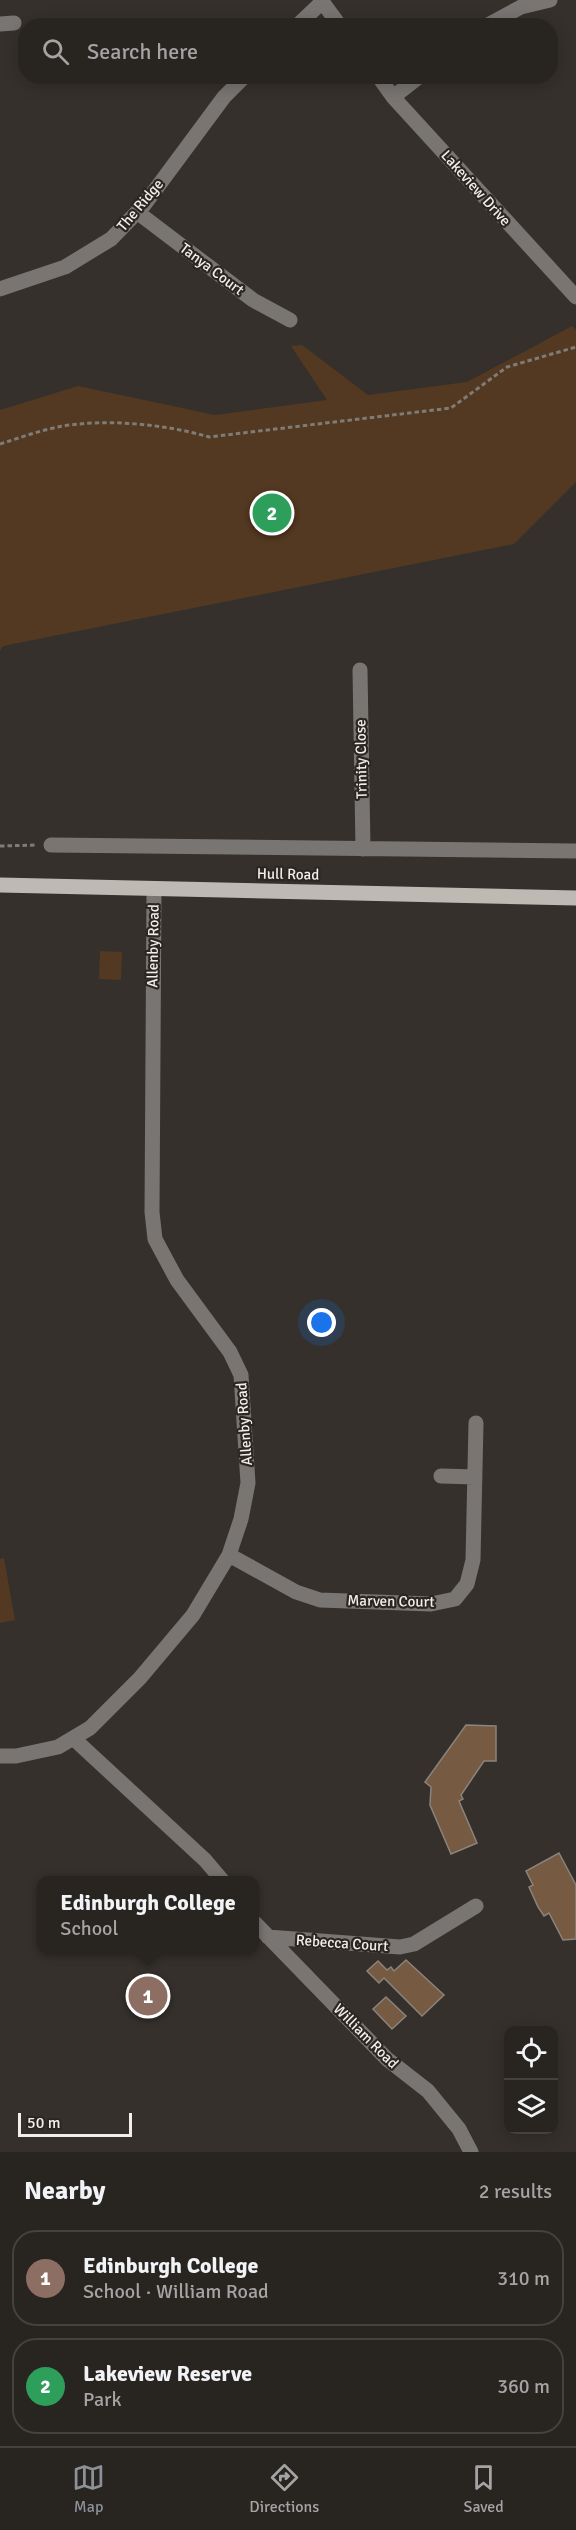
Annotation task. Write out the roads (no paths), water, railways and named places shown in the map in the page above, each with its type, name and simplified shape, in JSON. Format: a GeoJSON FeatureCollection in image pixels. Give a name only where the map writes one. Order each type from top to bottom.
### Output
{"type":"FeatureCollection","features":[{"type":"Feature","properties":{"kind":"main road","name":"Hull Road"},"geometry":{"type":"LineString","coordinates":[[0,885],[576,898]]}},
{"type":"Feature","properties":{"kind":"street"},"geometry":{"type":"LineString","coordinates":[[501,18],[521,7],[550,0]]}},
{"type":"Feature","properties":{"kind":"street"},"geometry":{"type":"LineString","coordinates":[[305,18],[322,1],[334,18]]}},
{"type":"Feature","properties":{"kind":"street","name":"The Ridge"},"geometry":{"type":"LineString","coordinates":[[0,289],[65,267],[111,239],[137,212],[224,97],[237,84]]}},
{"type":"Feature","properties":{"kind":"street","name":"Lakeview Drive"},"geometry":{"type":"LineString","coordinates":[[384,84],[393,97],[576,297]]}},
{"type":"Feature","properties":{"kind":"street"},"geometry":{"type":"LineString","coordinates":[[393,97],[410,84]]}},
{"type":"Feature","properties":{"kind":"street","name":"Tanya Court"},"geometry":{"type":"LineString","coordinates":[[137,212],[253,300],[290,320]]}},
{"type":"Feature","properties":{"kind":"street","name":"Trinity Close"},"geometry":{"type":"LineString","coordinates":[[360,670],[363,849]]}},
{"type":"Feature","properties":{"kind":"street","name":"Hull Road"},"geometry":{"type":"LineString","coordinates":[[51,845],[576,851]]}},
{"type":"Feature","properties":{"kind":"street","name":"Allenby Road"},"geometry":{"type":"LineString","coordinates":[[0,1756],[16,1756],[58,1748],[90,1728],[193,1615],[229,1555],[242,1519],[248,1484],[241,1376],[230,1352],[177,1280],[155,1239],[152,1212],[154,890]]}},
{"type":"Feature","properties":{"kind":"street","name":"Marven Court"},"geometry":{"type":"LineString","coordinates":[[229,1555],[296,1592],[320,1600],[430,1604],[455,1599],[467,1584],[473,1560],[477,1423]]}},
{"type":"Feature","properties":{"kind":"street"},"geometry":{"type":"LineString","coordinates":[[441,1476],[475,1478]]}},
{"type":"Feature","properties":{"kind":"street"},"geometry":{"type":"LineString","coordinates":[[74,1738],[205,1860],[218,1876]]}},
{"type":"Feature","properties":{"kind":"street","name":"Rebecca Court"},"geometry":{"type":"LineString","coordinates":[[268,1937],[400,1947],[414,1944],[476,1906]]}},
{"type":"Feature","properties":{"kind":"street","name":"William Road"},"geometry":{"type":"LineString","coordinates":[[259,1927],[387,2059],[428,2091],[459,2129],[471,2152]]}},
{"type":"Feature","properties":{"kind":"place","name":"Lakeview Reserve"},"geometry":{"type":"Point","coordinates":[272,513]}},
{"type":"Feature","properties":{"kind":"place","name":"Edinburgh College"},"geometry":{"type":"Point","coordinates":[148,1996]}}]}
